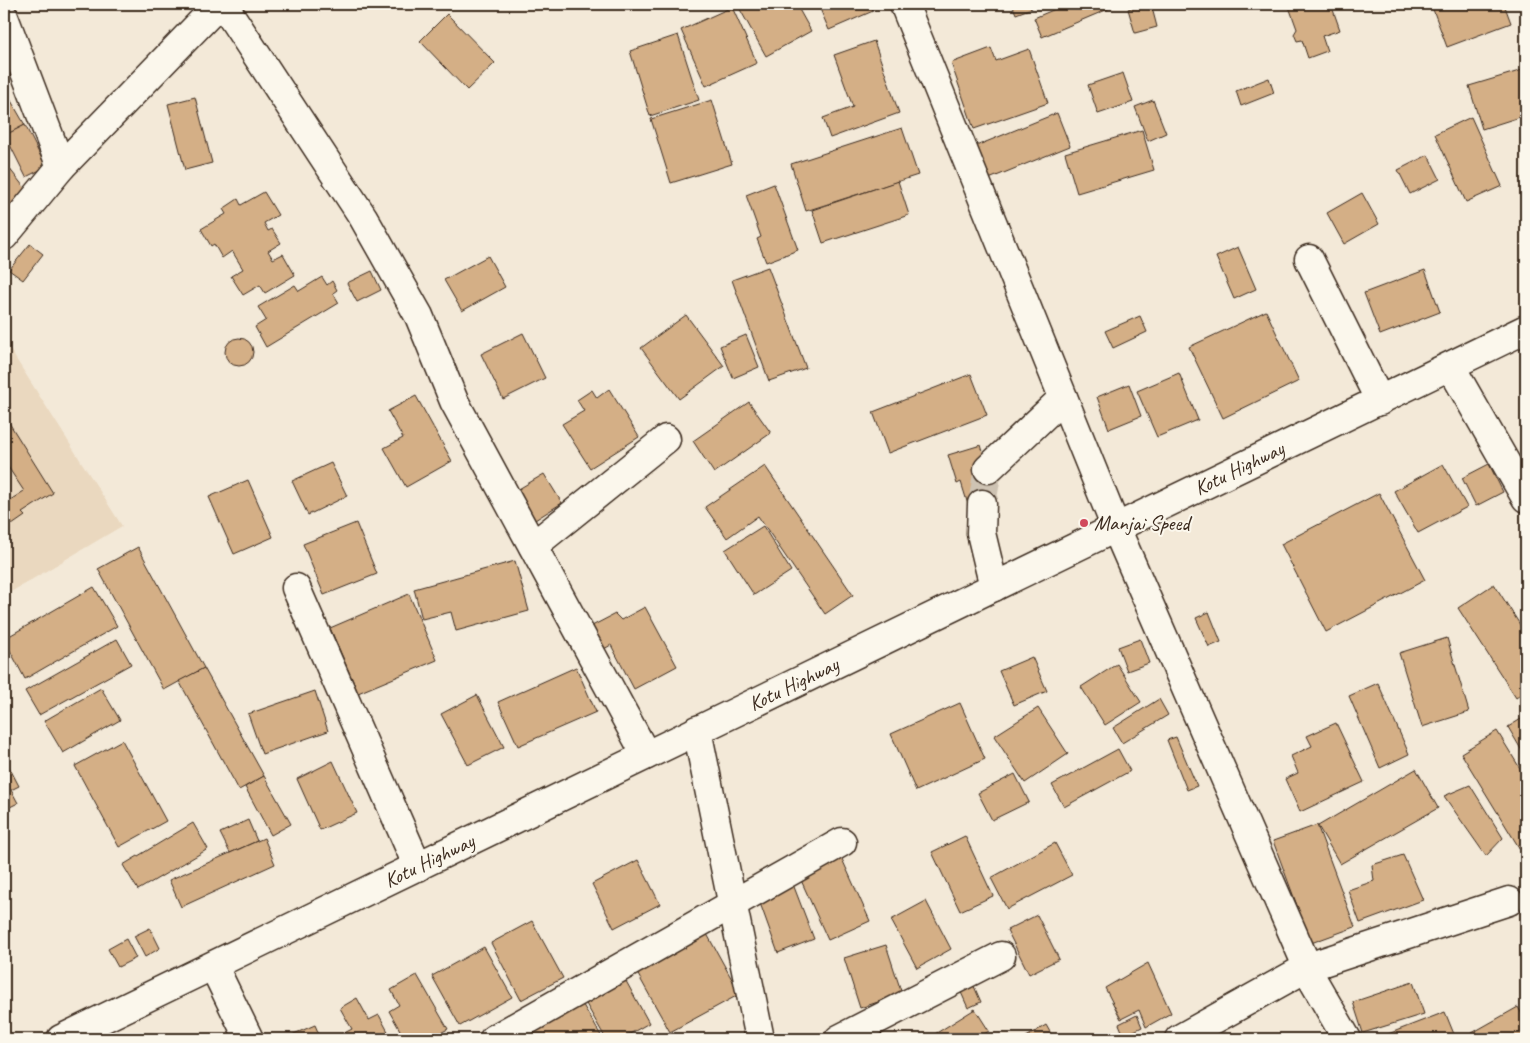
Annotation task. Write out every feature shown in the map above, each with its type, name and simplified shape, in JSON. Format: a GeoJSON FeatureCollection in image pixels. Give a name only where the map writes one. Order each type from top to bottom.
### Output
{"type":"FeatureCollection","features":[{"type":"Feature","properties":{"kind":"street"},"geometry":{"type":"LineString","coordinates":[[4,236],[62,167],[221,4],[367,225],[419,316],[454,401],[646,755]]}},
{"type":"Feature","properties":{"kind":"street"},"geometry":{"type":"LineString","coordinates":[[904,4],[1116,528],[1314,982],[1347,1039]]}},
{"type":"Feature","properties":{"kind":"street"},"geometry":{"type":"LineString","coordinates":[[4,17],[62,167]]}},
{"type":"Feature","properties":{"kind":"street"},"geometry":{"type":"LineString","coordinates":[[1309,260],[1380,401]]}},
{"type":"Feature","properties":{"kind":"street","name":"Kotu Highway"},"geometry":{"type":"LineString","coordinates":[[61,1039],[214,967],[697,730],[1451,367],[1526,329]]}},
{"type":"Feature","properties":{"kind":"street"},"geometry":{"type":"LineString","coordinates":[[1451,367],[1526,498]]}},
{"type":"Feature","properties":{"kind":"street"},"geometry":{"type":"LineString","coordinates":[[988,469],[1063,398]]}},
{"type":"Feature","properties":{"kind":"street"},"geometry":{"type":"LineString","coordinates":[[533,546],[666,439]]}},
{"type":"Feature","properties":{"kind":"street"},"geometry":{"type":"LineString","coordinates":[[982,504],[981,533],[994,587]]}},
{"type":"Feature","properties":{"kind":"street"},"geometry":{"type":"LineString","coordinates":[[296,588],[418,867]]}},
{"type":"Feature","properties":{"kind":"street"},"geometry":{"type":"LineString","coordinates":[[697,730],[760,1039]]}},
{"type":"Feature","properties":{"kind":"street"},"geometry":{"type":"LineString","coordinates":[[494,1039],[842,842]]}},
{"type":"Feature","properties":{"kind":"street"},"geometry":{"type":"LineString","coordinates":[[1179,1039],[1308,967],[1509,901]]}},
{"type":"Feature","properties":{"kind":"street"},"geometry":{"type":"LineString","coordinates":[[840,1039],[1001,956]]}},
{"type":"Feature","properties":{"kind":"street"},"geometry":{"type":"LineString","coordinates":[[214,967],[249,1039]]}},
{"type":"Feature","properties":{"kind":"shaded area"},"geometry":{"type":"Polygon","coordinates":[[[4,340],[122,526],[4,596],[4,340]]]}},
{"type":"Feature","properties":{"kind":"building"},"geometry":{"type":"Polygon","coordinates":[[[737,4],[796,4],[811,31],[766,56],[737,4]]]}},
{"type":"Feature","properties":{"kind":"building"},"geometry":{"type":"Polygon","coordinates":[[[818,4],[870,4],[873,11],[829,30],[818,4]]]}},
{"type":"Feature","properties":{"kind":"building"},"geometry":{"type":"Polygon","coordinates":[[[1012,4],[1030,4],[1032,8],[1016,14],[1012,4]]]}},
{"type":"Feature","properties":{"kind":"building"},"geometry":{"type":"Polygon","coordinates":[[[1067,4],[1112,4],[1113,7],[1042,37],[1034,18],[1067,4]]]}},
{"type":"Feature","properties":{"kind":"building"},"geometry":{"type":"Polygon","coordinates":[[[1151,4],[1157,27],[1135,33],[1128,9],[1151,4]]]}},
{"type":"Feature","properties":{"kind":"building"},"geometry":{"type":"Polygon","coordinates":[[[1288,4],[1331,4],[1340,30],[1322,36],[1327,51],[1308,58],[1302,40],[1297,41],[1294,34],[1297,29],[1288,4]]]}},
{"type":"Feature","properties":{"kind":"building"},"geometry":{"type":"Polygon","coordinates":[[[1431,4],[1504,4],[1511,23],[1447,47],[1431,4]]]}},
{"type":"Feature","properties":{"kind":"building"},"geometry":{"type":"Polygon","coordinates":[[[1522,4],[1526,4],[1526,19],[1522,4]]]}},
{"type":"Feature","properties":{"kind":"building"},"geometry":{"type":"Polygon","coordinates":[[[732,7],[757,63],[706,86],[681,30],[732,7]]]}},
{"type":"Feature","properties":{"kind":"building"},"geometry":{"type":"Polygon","coordinates":[[[447,14],[495,63],[467,90],[420,41],[447,14]]]}},
{"type":"Feature","properties":{"kind":"building"},"geometry":{"type":"Polygon","coordinates":[[[678,35],[699,100],[650,116],[630,51],[678,35]]]}},
{"type":"Feature","properties":{"kind":"building"},"geometry":{"type":"Polygon","coordinates":[[[874,41],[899,113],[830,138],[823,118],[853,107],[834,55],[874,41]]]}},
{"type":"Feature","properties":{"kind":"building"},"geometry":{"type":"Polygon","coordinates":[[[991,48],[996,61],[1029,49],[1048,103],[974,129],[951,63],[991,48]]]}},
{"type":"Feature","properties":{"kind":"building"},"geometry":{"type":"Polygon","coordinates":[[[1526,69],[1526,115],[1482,129],[1469,86],[1526,69]]]}},
{"type":"Feature","properties":{"kind":"building"},"geometry":{"type":"Polygon","coordinates":[[[1123,73],[1133,102],[1098,114],[1088,85],[1123,73]]]}},
{"type":"Feature","properties":{"kind":"building"},"geometry":{"type":"Polygon","coordinates":[[[1269,78],[1274,93],[1241,106],[1236,91],[1269,78]]]}},
{"type":"Feature","properties":{"kind":"building"},"geometry":{"type":"Polygon","coordinates":[[[6,92],[25,125],[4,136],[4,94],[6,92]]]}},
{"type":"Feature","properties":{"kind":"building"},"geometry":{"type":"Polygon","coordinates":[[[195,97],[212,163],[185,170],[168,104],[195,97]]]}},
{"type":"Feature","properties":{"kind":"building"},"geometry":{"type":"Polygon","coordinates":[[[712,100],[732,164],[671,183],[651,119],[712,100]]]}},
{"type":"Feature","properties":{"kind":"building"},"geometry":{"type":"Polygon","coordinates":[[[1153,100],[1166,133],[1148,141],[1135,107],[1153,100]]]}},
{"type":"Feature","properties":{"kind":"building"},"geometry":{"type":"Polygon","coordinates":[[[1057,113],[1070,146],[989,179],[976,146],[1057,113]]]}},
{"type":"Feature","properties":{"kind":"building"},"geometry":{"type":"Polygon","coordinates":[[[1471,117],[1502,186],[1466,202],[1435,134],[1471,117]]]}},
{"type":"Feature","properties":{"kind":"building"},"geometry":{"type":"Polygon","coordinates":[[[25,125],[46,167],[26,177],[5,135],[25,125]]]}},
{"type":"Feature","properties":{"kind":"building"},"geometry":{"type":"Polygon","coordinates":[[[902,128],[918,175],[806,211],[791,164],[902,128]]]}},
{"type":"Feature","properties":{"kind":"building"},"geometry":{"type":"Polygon","coordinates":[[[1142,130],[1154,170],[1077,193],[1065,153],[1142,130]]]}},
{"type":"Feature","properties":{"kind":"building"},"geometry":{"type":"Polygon","coordinates":[[[1428,155],[1440,179],[1410,194],[1398,170],[1428,155]]]}},
{"type":"Feature","properties":{"kind":"building"},"geometry":{"type":"Polygon","coordinates":[[[9,168],[27,191],[4,214],[4,173],[9,168]]]}},
{"type":"Feature","properties":{"kind":"building"},"geometry":{"type":"Polygon","coordinates":[[[898,181],[909,215],[823,243],[812,210],[898,181]]]}},
{"type":"Feature","properties":{"kind":"building"},"geometry":{"type":"Polygon","coordinates":[[[774,184],[798,250],[766,262],[757,239],[761,237],[746,195],[774,184]]]}},
{"type":"Feature","properties":{"kind":"building"},"geometry":{"type":"Polygon","coordinates":[[[264,192],[278,215],[264,223],[268,231],[272,229],[281,243],[268,251],[273,259],[283,254],[295,275],[265,293],[260,285],[243,295],[231,276],[243,269],[232,251],[222,258],[214,244],[211,246],[201,229],[226,214],[223,209],[238,199],[241,205],[264,192]]]}},
{"type":"Feature","properties":{"kind":"building"},"geometry":{"type":"Polygon","coordinates":[[[1362,193],[1379,224],[1344,244],[1327,213],[1362,193]]]}},
{"type":"Feature","properties":{"kind":"building"},"geometry":{"type":"Polygon","coordinates":[[[30,244],[43,254],[23,280],[9,270],[30,244]]]}},
{"type":"Feature","properties":{"kind":"building"},"geometry":{"type":"Polygon","coordinates":[[[1238,247],[1256,289],[1234,299],[1216,257],[1238,247]]]}},
{"type":"Feature","properties":{"kind":"building"},"geometry":{"type":"Polygon","coordinates":[[[488,256],[505,287],[462,311],[444,280],[488,256]]]}},
{"type":"Feature","properties":{"kind":"building"},"geometry":{"type":"Polygon","coordinates":[[[768,267],[806,368],[769,381],[732,280],[768,267]]]}},
{"type":"Feature","properties":{"kind":"building"},"geometry":{"type":"Polygon","coordinates":[[[1425,270],[1440,312],[1380,335],[1364,293],[1425,270]]]}},
{"type":"Feature","properties":{"kind":"building"},"geometry":{"type":"Polygon","coordinates":[[[372,271],[381,290],[357,302],[347,283],[372,271]]]}},
{"type":"Feature","properties":{"kind":"building"},"geometry":{"type":"Polygon","coordinates":[[[322,277],[327,285],[332,281],[337,290],[333,293],[339,303],[266,347],[255,327],[266,320],[258,307],[295,285],[299,291],[322,277]]]}},
{"type":"Feature","properties":{"kind":"building"},"geometry":{"type":"Polygon","coordinates":[[[1266,311],[1299,381],[1223,418],[1189,347],[1266,311]]]}},
{"type":"Feature","properties":{"kind":"building"},"geometry":{"type":"Polygon","coordinates":[[[686,315],[724,366],[679,399],[641,348],[686,315]]]}},
{"type":"Feature","properties":{"kind":"building"},"geometry":{"type":"Polygon","coordinates":[[[1140,316],[1147,332],[1113,348],[1105,331],[1140,316]]]}},
{"type":"Feature","properties":{"kind":"building"},"geometry":{"type":"Polygon","coordinates":[[[523,333],[545,378],[503,399],[481,354],[523,333]]]}},
{"type":"Feature","properties":{"kind":"building"},"geometry":{"type":"Polygon","coordinates":[[[746,335],[759,367],[733,378],[720,346],[746,335]]]}},
{"type":"Feature","properties":{"kind":"building"},"geometry":{"type":"Polygon","coordinates":[[[239,338],[249,342],[253,352],[249,362],[239,366],[229,362],[225,352],[229,342],[239,338]]]}},
{"type":"Feature","properties":{"kind":"building"},"geometry":{"type":"Polygon","coordinates":[[[1179,373],[1198,420],[1157,437],[1137,391],[1179,373]]]}},
{"type":"Feature","properties":{"kind":"building"},"geometry":{"type":"Polygon","coordinates":[[[971,374],[987,415],[888,453],[873,412],[971,374]]]}},
{"type":"Feature","properties":{"kind":"building"},"geometry":{"type":"Polygon","coordinates":[[[1129,384],[1141,416],[1109,429],[1097,397],[1129,384]]]}},
{"type":"Feature","properties":{"kind":"building"},"geometry":{"type":"Polygon","coordinates":[[[609,389],[639,437],[590,468],[562,424],[584,411],[577,400],[592,390],[597,398],[609,389]]]}},
{"type":"Feature","properties":{"kind":"building"},"geometry":{"type":"Polygon","coordinates":[[[416,396],[452,461],[406,487],[384,448],[403,438],[388,411],[416,396]]]}},
{"type":"Feature","properties":{"kind":"building"},"geometry":{"type":"Polygon","coordinates":[[[749,402],[771,433],[714,473],[693,441],[749,402]]]}},
{"type":"Feature","properties":{"kind":"building"},"geometry":{"type":"Polygon","coordinates":[[[6,418],[53,493],[22,513],[25,516],[12,525],[10,521],[4,524],[4,504],[24,491],[4,461],[6,418]]]}},
{"type":"Feature","properties":{"kind":"building"},"geometry":{"type":"Polygon","coordinates":[[[981,445],[997,499],[969,508],[961,482],[957,484],[948,455],[981,445]]]}},
{"type":"Feature","properties":{"kind":"building"},"geometry":{"type":"Polygon","coordinates":[[[331,463],[347,496],[308,515],[292,481],[331,463]]]}},
{"type":"Feature","properties":{"kind":"building"},"geometry":{"type":"Polygon","coordinates":[[[1443,464],[1467,507],[1418,533],[1394,491],[1443,464]]]}},
{"type":"Feature","properties":{"kind":"building"},"geometry":{"type":"Polygon","coordinates":[[[1489,464],[1503,492],[1476,506],[1462,478],[1489,464]]]}},
{"type":"Feature","properties":{"kind":"building"},"geometry":{"type":"Polygon","coordinates":[[[765,466],[853,595],[825,614],[758,516],[727,538],[705,507],[765,466]]]}},
{"type":"Feature","properties":{"kind":"building"},"geometry":{"type":"Polygon","coordinates":[[[544,474],[562,503],[535,520],[517,490],[544,474]]]}},
{"type":"Feature","properties":{"kind":"building"},"geometry":{"type":"Polygon","coordinates":[[[248,480],[273,537],[234,554],[209,497],[248,480]]]}},
{"type":"Feature","properties":{"kind":"building"},"geometry":{"type":"Polygon","coordinates":[[[1379,493],[1425,580],[1326,632],[1281,544],[1379,493]]]}},
{"type":"Feature","properties":{"kind":"building"},"geometry":{"type":"Polygon","coordinates":[[[356,523],[377,574],[324,595],[303,544],[356,523]]]}},
{"type":"Feature","properties":{"kind":"building"},"geometry":{"type":"Polygon","coordinates":[[[763,526],[791,571],[754,595],[725,550],[763,526]]]}},
{"type":"Feature","properties":{"kind":"building"},"geometry":{"type":"Polygon","coordinates":[[[138,547],[204,668],[164,690],[98,569],[138,547]]]}},
{"type":"Feature","properties":{"kind":"building"},"geometry":{"type":"Polygon","coordinates":[[[515,561],[529,611],[456,631],[451,612],[422,619],[414,589],[515,561]]]}},
{"type":"Feature","properties":{"kind":"building"},"geometry":{"type":"Polygon","coordinates":[[[1494,584],[1526,634],[1526,691],[1516,698],[1458,608],[1494,584]]]}},
{"type":"Feature","properties":{"kind":"building"},"geometry":{"type":"Polygon","coordinates":[[[94,587],[117,626],[25,679],[4,639],[94,587]]]}},
{"type":"Feature","properties":{"kind":"building"},"geometry":{"type":"Polygon","coordinates":[[[409,594],[437,660],[358,693],[330,628],[409,594]]]}},
{"type":"Feature","properties":{"kind":"building"},"geometry":{"type":"Polygon","coordinates":[[[645,607],[677,666],[634,689],[611,645],[604,649],[592,626],[615,614],[621,620],[645,607]]]}},
{"type":"Feature","properties":{"kind":"building"},"geometry":{"type":"Polygon","coordinates":[[[1209,612],[1221,642],[1209,647],[1196,618],[1209,612]]]}},
{"type":"Feature","properties":{"kind":"building"},"geometry":{"type":"Polygon","coordinates":[[[1447,638],[1469,712],[1422,727],[1399,653],[1447,638]]]}},
{"type":"Feature","properties":{"kind":"building"},"geometry":{"type":"Polygon","coordinates":[[[117,639],[131,664],[39,715],[25,691],[117,639]]]}},
{"type":"Feature","properties":{"kind":"building"},"geometry":{"type":"Polygon","coordinates":[[[1140,639],[1149,663],[1127,671],[1118,647],[1140,639]]]}},
{"type":"Feature","properties":{"kind":"building"},"geometry":{"type":"Polygon","coordinates":[[[1032,657],[1047,691],[1014,705],[999,671],[1032,657]]]}},
{"type":"Feature","properties":{"kind":"building"},"geometry":{"type":"Polygon","coordinates":[[[1117,664],[1141,702],[1105,725],[1081,687],[1117,664]]]}},
{"type":"Feature","properties":{"kind":"building"},"geometry":{"type":"Polygon","coordinates":[[[576,667],[596,712],[518,746],[498,702],[576,667]]]}},
{"type":"Feature","properties":{"kind":"building"},"geometry":{"type":"Polygon","coordinates":[[[204,668],[264,776],[239,790],[179,681],[204,668]]]}},
{"type":"Feature","properties":{"kind":"building"},"geometry":{"type":"Polygon","coordinates":[[[1378,683],[1409,754],[1380,768],[1349,696],[1378,683]]]}},
{"type":"Feature","properties":{"kind":"building"},"geometry":{"type":"Polygon","coordinates":[[[101,688],[120,720],[63,753],[44,721],[101,688]]]}},
{"type":"Feature","properties":{"kind":"building"},"geometry":{"type":"Polygon","coordinates":[[[315,691],[328,731],[262,754],[248,714],[315,691]]]}},
{"type":"Feature","properties":{"kind":"building"},"geometry":{"type":"Polygon","coordinates":[[[477,695],[504,747],[468,765],[441,714],[477,695]]]}},
{"type":"Feature","properties":{"kind":"building"},"geometry":{"type":"Polygon","coordinates":[[[1159,699],[1168,715],[1122,743],[1113,728],[1159,699]]]}},
{"type":"Feature","properties":{"kind":"building"},"geometry":{"type":"Polygon","coordinates":[[[960,703],[985,759],[916,791],[891,734],[960,703]]]}},
{"type":"Feature","properties":{"kind":"building"},"geometry":{"type":"Polygon","coordinates":[[[1038,708],[1068,754],[1025,783],[994,736],[1038,708]]]}},
{"type":"Feature","properties":{"kind":"building"},"geometry":{"type":"Polygon","coordinates":[[[1526,716],[1526,755],[1525,756],[1508,727],[1526,716]]]}},
{"type":"Feature","properties":{"kind":"building"},"geometry":{"type":"Polygon","coordinates":[[[1336,723],[1364,782],[1300,812],[1285,779],[1298,773],[1291,756],[1312,746],[1307,736],[1336,723]]]}},
{"type":"Feature","properties":{"kind":"building"},"geometry":{"type":"Polygon","coordinates":[[[1497,731],[1526,778],[1526,859],[1461,753],[1497,731]]]}},
{"type":"Feature","properties":{"kind":"building"},"geometry":{"type":"Polygon","coordinates":[[[1176,737],[1197,786],[1187,790],[1167,740],[1176,737]]]}},
{"type":"Feature","properties":{"kind":"building"},"geometry":{"type":"Polygon","coordinates":[[[122,740],[166,821],[119,847],[75,766],[122,740]]]}},
{"type":"Feature","properties":{"kind":"building"},"geometry":{"type":"Polygon","coordinates":[[[1118,749],[1130,771],[1064,807],[1052,785],[1118,749]]]}},
{"type":"Feature","properties":{"kind":"building"},"geometry":{"type":"Polygon","coordinates":[[[333,761],[357,813],[320,830],[297,779],[333,761]]]}},
{"type":"Feature","properties":{"kind":"building"},"geometry":{"type":"Polygon","coordinates":[[[7,763],[19,786],[11,790],[18,803],[4,810],[4,765],[7,763]]]}},
{"type":"Feature","properties":{"kind":"building"},"geometry":{"type":"Polygon","coordinates":[[[1416,769],[1438,808],[1340,864],[1318,826],[1416,769]]]}},
{"type":"Feature","properties":{"kind":"building"},"geometry":{"type":"Polygon","coordinates":[[[1015,774],[1029,802],[992,820],[978,793],[1015,774]]]}},
{"type":"Feature","properties":{"kind":"building"},"geometry":{"type":"Polygon","coordinates":[[[264,776],[291,824],[271,835],[245,787],[264,776]]]}},
{"type":"Feature","properties":{"kind":"building"},"geometry":{"type":"Polygon","coordinates":[[[1470,785],[1503,838],[1486,856],[1444,796],[1470,785]]]}},
{"type":"Feature","properties":{"kind":"building"},"geometry":{"type":"Polygon","coordinates":[[[248,820],[257,841],[230,853],[220,833],[248,820]]]}},
{"type":"Feature","properties":{"kind":"building"},"geometry":{"type":"Polygon","coordinates":[[[193,823],[208,849],[138,890],[123,865],[193,823]]]}},
{"type":"Feature","properties":{"kind":"building"},"geometry":{"type":"Polygon","coordinates":[[[1317,825],[1355,927],[1311,943],[1273,841],[1317,825]]]}},
{"type":"Feature","properties":{"kind":"building"},"geometry":{"type":"Polygon","coordinates":[[[965,836],[993,896],[960,911],[932,852],[965,836]]]}},
{"type":"Feature","properties":{"kind":"building"},"geometry":{"type":"Polygon","coordinates":[[[264,838],[275,864],[181,907],[169,880],[264,838]]]}},
{"type":"Feature","properties":{"kind":"building"},"geometry":{"type":"Polygon","coordinates":[[[1055,843],[1072,875],[1007,909],[991,878],[1055,843]]]}},
{"type":"Feature","properties":{"kind":"building"},"geometry":{"type":"Polygon","coordinates":[[[1403,855],[1423,900],[1360,923],[1348,890],[1374,881],[1372,865],[1403,855]]]}},
{"type":"Feature","properties":{"kind":"building"},"geometry":{"type":"Polygon","coordinates":[[[842,859],[870,921],[828,940],[800,878],[842,859]]]}},
{"type":"Feature","properties":{"kind":"building"},"geometry":{"type":"Polygon","coordinates":[[[638,860],[660,904],[614,928],[592,884],[638,860]]]}},
{"type":"Feature","properties":{"kind":"building"},"geometry":{"type":"Polygon","coordinates":[[[791,879],[814,939],[778,953],[756,892],[791,879]]]}},
{"type":"Feature","properties":{"kind":"building"},"geometry":{"type":"Polygon","coordinates":[[[926,901],[951,949],[917,968],[891,920],[926,901]]]}},
{"type":"Feature","properties":{"kind":"building"},"geometry":{"type":"Polygon","coordinates":[[[1037,915],[1059,959],[1029,974],[1007,930],[1037,915]]]}},
{"type":"Feature","properties":{"kind":"building"},"geometry":{"type":"Polygon","coordinates":[[[532,921],[563,978],[521,1000],[491,943],[532,921]]]}},
{"type":"Feature","properties":{"kind":"building"},"geometry":{"type":"Polygon","coordinates":[[[702,925],[740,994],[670,1032],[632,964],[702,925]]]}},
{"type":"Feature","properties":{"kind":"building"},"geometry":{"type":"Polygon","coordinates":[[[150,928],[160,948],[145,957],[134,936],[150,928]]]}},
{"type":"Feature","properties":{"kind":"building"},"geometry":{"type":"Polygon","coordinates":[[[126,939],[136,958],[118,967],[108,949],[126,939]]]}},
{"type":"Feature","properties":{"kind":"building"},"geometry":{"type":"Polygon","coordinates":[[[886,945],[902,994],[860,1008],[844,958],[886,945]]]}},
{"type":"Feature","properties":{"kind":"building"},"geometry":{"type":"Polygon","coordinates":[[[484,947],[512,997],[460,1026],[432,976],[484,947]]]}},
{"type":"Feature","properties":{"kind":"building"},"geometry":{"type":"Polygon","coordinates":[[[1148,963],[1171,1013],[1146,1027],[1139,1010],[1121,1019],[1105,988],[1148,963]]]}},
{"type":"Feature","properties":{"kind":"building"},"geometry":{"type":"Polygon","coordinates":[[[621,972],[649,1023],[621,1039],[606,1039],[581,995],[621,972]]]}},
{"type":"Feature","properties":{"kind":"building"},"geometry":{"type":"Polygon","coordinates":[[[417,975],[448,1029],[429,1039],[405,1039],[389,1011],[399,1005],[391,990],[417,975]]]}},
{"type":"Feature","properties":{"kind":"building"},"geometry":{"type":"Polygon","coordinates":[[[1413,982],[1424,1014],[1363,1033],[1353,1002],[1413,982]]]}},
{"type":"Feature","properties":{"kind":"building"},"geometry":{"type":"Polygon","coordinates":[[[973,984],[981,1002],[968,1008],[960,990],[973,984]]]}},
{"type":"Feature","properties":{"kind":"building"},"geometry":{"type":"Polygon","coordinates":[[[577,995],[603,1039],[533,1039],[525,1026],[577,995]]]}},
{"type":"Feature","properties":{"kind":"building"},"geometry":{"type":"Polygon","coordinates":[[[357,998],[369,1020],[379,1015],[392,1039],[333,1039],[352,1029],[340,1008],[357,998]]]}},
{"type":"Feature","properties":{"kind":"building"},"geometry":{"type":"Polygon","coordinates":[[[1518,1007],[1526,1021],[1526,1039],[1476,1039],[1472,1033],[1518,1007]]]}},
{"type":"Feature","properties":{"kind":"building"},"geometry":{"type":"Polygon","coordinates":[[[975,1009],[989,1031],[976,1039],[939,1039],[935,1034],[975,1009]]]}},
{"type":"Feature","properties":{"kind":"building"},"geometry":{"type":"Polygon","coordinates":[[[1445,1012],[1456,1039],[1390,1039],[1388,1034],[1445,1012]]]}},
{"type":"Feature","properties":{"kind":"building"},"geometry":{"type":"Polygon","coordinates":[[[1137,1015],[1142,1027],[1124,1036],[1119,1024],[1137,1015]]]}},
{"type":"Feature","properties":{"kind":"building"},"geometry":{"type":"Polygon","coordinates":[[[315,1025],[321,1039],[282,1039],[315,1025]]]}},
{"type":"Feature","properties":{"kind":"building"},"geometry":{"type":"Polygon","coordinates":[[[1046,1025],[1054,1039],[1023,1039],[1046,1025]]]}},
{"type":"Feature","properties":{"kind":"tunnel"},"geometry":{"type":"LineString","coordinates":[[982,504],[988,469]]}},
{"type":"Feature","properties":{"kind":"place","name":"Manjai Speed"},"geometry":{"type":"Point","coordinates":[1084,523]}}]}
